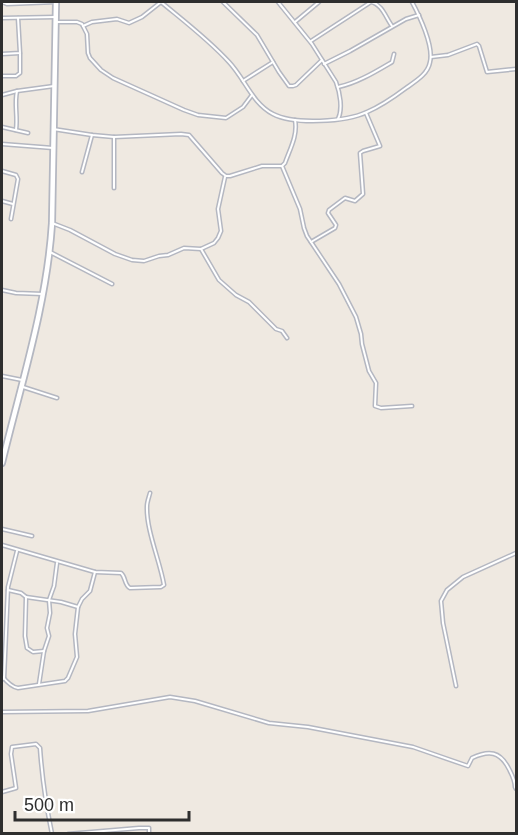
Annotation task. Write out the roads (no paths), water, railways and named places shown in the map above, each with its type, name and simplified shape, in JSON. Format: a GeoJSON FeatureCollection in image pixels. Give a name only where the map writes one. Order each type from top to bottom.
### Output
{"type":"FeatureCollection","features":[{"type":"Feature","properties":{"kind":"main road"},"geometry":{"type":"LineString","coordinates":[[2,464],[43,294],[50,252],[56,2]]}},
{"type":"Feature","properties":{"kind":"street"},"geometry":{"type":"LineString","coordinates":[[2,2],[8,4],[56,2]]}},
{"type":"Feature","properties":{"kind":"street"},"geometry":{"type":"LineString","coordinates":[[83,26],[92,22],[117,19],[129,23],[142,17],[161,2],[213,46],[235,69],[261,106],[273,114],[304,121],[338,119],[366,113],[389,100],[428,69],[431,57],[430,45],[412,2]]}},
{"type":"Feature","properties":{"kind":"street"},"geometry":{"type":"LineString","coordinates":[[223,2],[257,35],[286,84],[291,87],[322,60]]}},
{"type":"Feature","properties":{"kind":"street"},"geometry":{"type":"LineString","coordinates":[[278,2],[310,42],[338,87],[341,110],[338,119]]}},
{"type":"Feature","properties":{"kind":"street"},"geometry":{"type":"LineString","coordinates":[[295,22],[319,2]]}},
{"type":"Feature","properties":{"kind":"street"},"geometry":{"type":"LineString","coordinates":[[310,42],[370,2],[379,6],[392,26]]}},
{"type":"Feature","properties":{"kind":"street"},"geometry":{"type":"LineString","coordinates":[[324,64],[392,26],[418,15]]}},
{"type":"Feature","properties":{"kind":"street"},"geometry":{"type":"LineString","coordinates":[[2,18],[56,19],[77,22],[87,33],[90,58],[101,70],[177,108],[198,115],[226,118],[243,106],[252,95]]}},
{"type":"Feature","properties":{"kind":"street"},"geometry":{"type":"LineString","coordinates":[[2,76],[16,76],[20,73],[18,18]]}},
{"type":"Feature","properties":{"kind":"street"},"geometry":{"type":"LineString","coordinates":[[431,57],[448,55],[477,44],[487,72],[516,69]]}},
{"type":"Feature","properties":{"kind":"street"},"geometry":{"type":"LineString","coordinates":[[2,54],[20,53]]}},
{"type":"Feature","properties":{"kind":"street"},"geometry":{"type":"LineString","coordinates":[[338,87],[378,70],[393,60],[394,54]]}},
{"type":"Feature","properties":{"kind":"street"},"geometry":{"type":"LineString","coordinates":[[243,81],[273,62]]}},
{"type":"Feature","properties":{"kind":"street"},"geometry":{"type":"LineString","coordinates":[[2,95],[54,86]]}},
{"type":"Feature","properties":{"kind":"street"},"geometry":{"type":"LineString","coordinates":[[16,130],[17,91]]}},
{"type":"Feature","properties":{"kind":"street"},"geometry":{"type":"LineString","coordinates":[[341,110],[347,118]]}},
{"type":"Feature","properties":{"kind":"street"},"geometry":{"type":"LineString","coordinates":[[311,242],[335,228],[336,225],[328,213],[329,210],[345,198],[356,201],[363,194],[360,153],[380,146],[366,113]]}},
{"type":"Feature","properties":{"kind":"street"},"geometry":{"type":"LineString","coordinates":[[282,166],[294,138],[295,120]]}},
{"type":"Feature","properties":{"kind":"street"},"geometry":{"type":"LineString","coordinates":[[2,127],[28,133]]}},
{"type":"Feature","properties":{"kind":"street"},"geometry":{"type":"LineString","coordinates":[[53,129],[114,137],[189,135],[226,176],[262,166],[282,166]]}},
{"type":"Feature","properties":{"kind":"street"},"geometry":{"type":"LineString","coordinates":[[82,172],[92,135]]}},
{"type":"Feature","properties":{"kind":"street"},"geometry":{"type":"LineString","coordinates":[[114,137],[114,188]]}},
{"type":"Feature","properties":{"kind":"street"},"geometry":{"type":"LineString","coordinates":[[2,144],[53,148]]}},
{"type":"Feature","properties":{"kind":"street"},"geometry":{"type":"LineString","coordinates":[[282,166],[300,208],[304,228],[339,284],[356,317],[369,371],[376,383],[375,406],[381,408],[412,405]]}},
{"type":"Feature","properties":{"kind":"street"},"geometry":{"type":"LineString","coordinates":[[2,171],[16,175],[18,179],[10,219]]}},
{"type":"Feature","properties":{"kind":"street"},"geometry":{"type":"LineString","coordinates":[[52,223],[132,260],[144,261],[184,248],[201,249],[214,243],[221,231],[218,209],[226,176]]}},
{"type":"Feature","properties":{"kind":"street"},"geometry":{"type":"LineString","coordinates":[[2,201],[14,204]]}},
{"type":"Feature","properties":{"kind":"street"},"geometry":{"type":"LineString","coordinates":[[201,249],[219,280],[236,295],[249,302],[287,338]]}},
{"type":"Feature","properties":{"kind":"street"},"geometry":{"type":"LineString","coordinates":[[50,252],[112,284]]}},
{"type":"Feature","properties":{"kind":"street"},"geometry":{"type":"LineString","coordinates":[[2,290],[43,294]]}},
{"type":"Feature","properties":{"kind":"street"},"geometry":{"type":"LineString","coordinates":[[2,376],[57,398]]}},
{"type":"Feature","properties":{"kind":"street"},"geometry":{"type":"LineString","coordinates":[[2,545],[95,572],[121,573],[126,585],[130,588],[161,587],[164,585],[151,536],[147,507],[150,492]]}},
{"type":"Feature","properties":{"kind":"street"},"geometry":{"type":"LineString","coordinates":[[2,529],[32,536]]}},
{"type":"Feature","properties":{"kind":"street"},"geometry":{"type":"LineString","coordinates":[[17,550],[8,590],[3,677],[15,687],[64,681],[68,678],[77,657],[75,634],[78,607],[90,591],[95,572]]}},
{"type":"Feature","properties":{"kind":"street"},"geometry":{"type":"LineString","coordinates":[[456,686],[443,623],[441,601],[447,590],[463,577],[516,553]]}},
{"type":"Feature","properties":{"kind":"street"},"geometry":{"type":"LineString","coordinates":[[39,684],[48,636],[49,600],[58,562]]}},
{"type":"Feature","properties":{"kind":"street"},"geometry":{"type":"LineString","coordinates":[[8,590],[21,593],[26,597],[78,607]]}},
{"type":"Feature","properties":{"kind":"street"},"geometry":{"type":"LineString","coordinates":[[26,597],[26,644],[33,652],[44,651]]}},
{"type":"Feature","properties":{"kind":"street"},"geometry":{"type":"LineString","coordinates":[[2,614],[8,614]]}},
{"type":"Feature","properties":{"kind":"street"},"geometry":{"type":"LineString","coordinates":[[2,712],[88,711],[170,697],[195,701],[269,723],[308,727],[413,747],[468,766],[472,758],[484,753],[497,754],[506,762],[515,781],[516,789]]}},
{"type":"Feature","properties":{"kind":"street"},"geometry":{"type":"LineString","coordinates":[[2,792],[16,788],[12,747],[36,744],[40,748],[41,773],[52,834]]}},
{"type":"Feature","properties":{"kind":"street"},"geometry":{"type":"LineString","coordinates":[[68,834],[138,828],[149,828],[149,834]]}}]}
